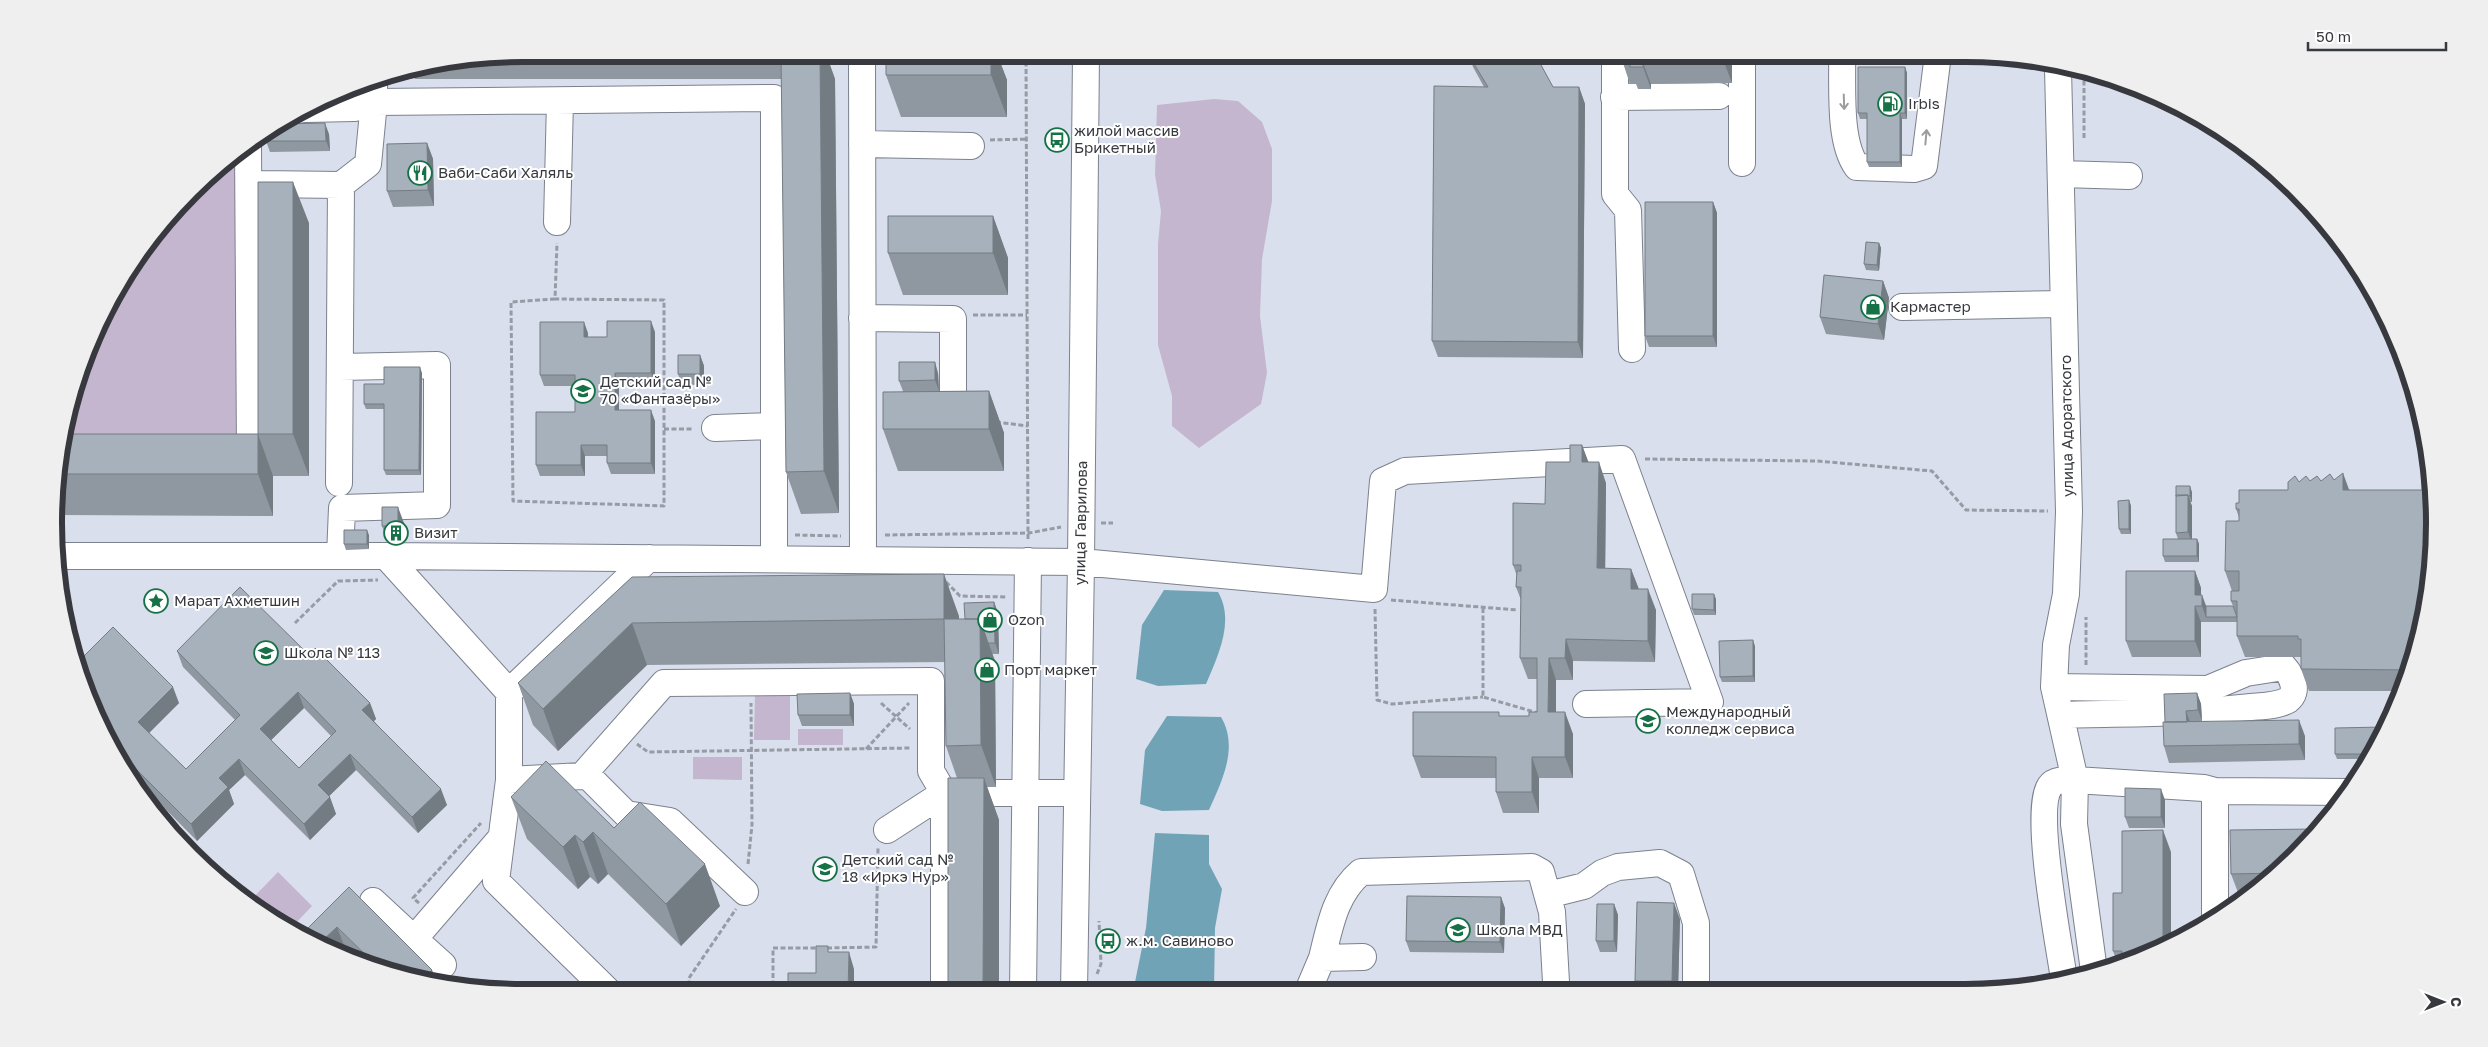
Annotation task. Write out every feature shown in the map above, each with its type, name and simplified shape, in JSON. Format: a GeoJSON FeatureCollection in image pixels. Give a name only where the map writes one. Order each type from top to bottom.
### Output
{"type":"FeatureCollection","features":[{"type":"Feature","properties":{"kind":"street"},"geometry":{"type":"LineString","coordinates":[[862,62],[863,560]]}},
{"type":"Feature","properties":{"kind":"street","name":"улица Гаврилова"},"geometry":{"type":"LineString","coordinates":[[1074,984],[1086,62]]}},
{"type":"Feature","properties":{"kind":"street"},"geometry":{"type":"LineString","coordinates":[[1615,62],[1615,194],[1628,210],[1632,349]]}},
{"type":"Feature","properties":{"kind":"street"},"geometry":{"type":"LineString","coordinates":[[1742,62],[1742,163]]}},
{"type":"Feature","properties":{"kind":"street"},"geometry":{"type":"LineString","coordinates":[[1842,62],[1844,130],[1853,162],[1857,167],[1914,169],[1924,166],[1937,62]]}},
{"type":"Feature","properties":{"kind":"street","name":"улица Адоратского"},"geometry":{"type":"LineString","coordinates":[[2058,72],[2069,512],[2066,594],[2056,645],[2054,687],[2075,780],[2074,824],[2093,966]]}},
{"type":"Feature","properties":{"kind":"street"},"geometry":{"type":"LineString","coordinates":[[248,184],[341,185],[368,164],[374,90]]}},
{"type":"Feature","properties":{"kind":"street"},"geometry":{"type":"LineString","coordinates":[[323,109],[354,108],[374,90],[560,101],[774,98],[774,559]]}},
{"type":"Feature","properties":{"kind":"street"},"geometry":{"type":"LineString","coordinates":[[1614,97],[1719,96]]}},
{"type":"Feature","properties":{"kind":"street"},"geometry":{"type":"LineString","coordinates":[[557,222],[560,101]]}},
{"type":"Feature","properties":{"kind":"street"},"geometry":{"type":"LineString","coordinates":[[862,144],[971,146]]}},
{"type":"Feature","properties":{"kind":"street"},"geometry":{"type":"LineString","coordinates":[[206,452],[250,453],[248,154]]}},
{"type":"Feature","properties":{"kind":"street"},"geometry":{"type":"LineString","coordinates":[[2061,174],[2129,176]]}},
{"type":"Feature","properties":{"kind":"street"},"geometry":{"type":"LineString","coordinates":[[339,483],[341,185]]}},
{"type":"Feature","properties":{"kind":"street"},"geometry":{"type":"LineString","coordinates":[[1902,308],[2064,304]]}},
{"type":"Feature","properties":{"kind":"street"},"geometry":{"type":"LineString","coordinates":[[862,318],[953,319],[953,405]]}},
{"type":"Feature","properties":{"kind":"street"},"geometry":{"type":"LineString","coordinates":[[340,367],[437,366],[437,505],[342,508],[340,556]]}},
{"type":"Feature","properties":{"kind":"street"},"geometry":{"type":"LineString","coordinates":[[715,428],[774,426]]}},
{"type":"Feature","properties":{"kind":"street"},"geometry":{"type":"LineString","coordinates":[[63,556],[340,556],[385,568],[649,558],[1081,562],[1374,589],[1383,481],[1405,471],[1622,459],[1710,702],[1586,704]]}},
{"type":"Feature","properties":{"kind":"street"},"geometry":{"type":"LineString","coordinates":[[414,939],[492,830],[508,780],[509,692],[649,558]]}},
{"type":"Feature","properties":{"kind":"street"},"geometry":{"type":"LineString","coordinates":[[1023,984],[1028,561]]}},
{"type":"Feature","properties":{"kind":"street"},"geometry":{"type":"LineString","coordinates":[[385,568],[509,692]]}},
{"type":"Feature","properties":{"kind":"street"},"geometry":{"type":"LineString","coordinates":[[2054,687],[2208,689],[2246,673],[2284,667],[2292,676],[2294,684],[2291,697],[2286,701],[2273,704],[2212,711],[2061,715]]}},
{"type":"Feature","properties":{"kind":"street"},"geometry":{"type":"LineString","coordinates":[[508,780],[582,776],[664,683],[930,681],[932,772],[944,792],[944,984]]}},
{"type":"Feature","properties":{"kind":"street"},"geometry":{"type":"LineString","coordinates":[[585,773],[626,814],[670,821],[745,892]]}},
{"type":"Feature","properties":{"kind":"street"},"geometry":{"type":"LineString","coordinates":[[2063,974],[2046,858],[2044,817],[2050,785],[2055,782],[2075,780],[2204,788],[2215,791],[2339,792]]}},
{"type":"Feature","properties":{"kind":"street"},"geometry":{"type":"LineString","coordinates":[[2215,791],[2215,911]]}},
{"type":"Feature","properties":{"kind":"street"},"geometry":{"type":"LineString","coordinates":[[887,830],[944,792],[1077,792]]}},
{"type":"Feature","properties":{"kind":"street"},"geometry":{"type":"LineString","coordinates":[[492,830],[496,881],[601,984]]}},
{"type":"Feature","properties":{"kind":"street"},"geometry":{"type":"LineString","coordinates":[[1548,895],[1584,886],[1602,873],[1618,867],[1660,863],[1681,874],[1696,924],[1696,984]]}},
{"type":"Feature","properties":{"kind":"street"},"geometry":{"type":"LineString","coordinates":[[1311,984],[1322,958],[1332,915],[1348,883],[1361,872],[1532,867],[1541,872],[1552,912],[1556,982]]}},
{"type":"Feature","properties":{"kind":"street"},"geometry":{"type":"LineString","coordinates":[[373,901],[443,965]]}},
{"type":"Feature","properties":{"kind":"street"},"geometry":{"type":"LineString","coordinates":[[1322,958],[1363,957]]}},
{"type":"Feature","properties":{"kind":"path"},"geometry":{"type":"LineString","coordinates":[[1026,62],[1028,561]]}},
{"type":"Feature","properties":{"kind":"path"},"geometry":{"type":"LineString","coordinates":[[971,146],[979,140],[1026,139]]}},
{"type":"Feature","properties":{"kind":"path"},"geometry":{"type":"LineString","coordinates":[[555,299],[557,222]]}},
{"type":"Feature","properties":{"kind":"path"},"geometry":{"type":"LineString","coordinates":[[555,299],[664,300],[664,506],[513,501],[511,302],[555,299]]}},
{"type":"Feature","properties":{"kind":"path"},"geometry":{"type":"LineString","coordinates":[[953,319],[954,315],[1027,315]]}},
{"type":"Feature","properties":{"kind":"path"},"geometry":{"type":"LineString","coordinates":[[992,422],[1028,426]]}},
{"type":"Feature","properties":{"kind":"path"},"geometry":{"type":"LineString","coordinates":[[664,429],[715,428]]}},
{"type":"Feature","properties":{"kind":"path"},"geometry":{"type":"LineString","coordinates":[[1622,459],[1816,461],[1932,470],[1966,510],[2069,512]]}},
{"type":"Feature","properties":{"kind":"path"},"geometry":{"type":"LineString","coordinates":[[924,560],[960,596],[1028,598]]}},
{"type":"Feature","properties":{"kind":"path"},"geometry":{"type":"LineString","coordinates":[[295,623],[338,581],[385,568]]}},
{"type":"Feature","properties":{"kind":"path"},"geometry":{"type":"LineString","coordinates":[[1374,589],[1377,700],[1392,704],[1483,697],[1542,714]]}},
{"type":"Feature","properties":{"kind":"path"},"geometry":{"type":"LineString","coordinates":[[1482,608],[1483,697]]}},
{"type":"Feature","properties":{"kind":"path"},"geometry":{"type":"LineString","coordinates":[[856,681],[931,748]]}},
{"type":"Feature","properties":{"kind":"path"},"geometry":{"type":"LineString","coordinates":[[866,749],[930,681]]}},
{"type":"Feature","properties":{"kind":"path"},"geometry":{"type":"LineString","coordinates":[[689,984],[689,978],[745,896],[752,825],[751,682]]}},
{"type":"Feature","properties":{"kind":"path"},"geometry":{"type":"LineString","coordinates":[[621,731],[648,752],[931,748]]}},
{"type":"Feature","properties":{"kind":"path"},"geometry":{"type":"LineString","coordinates":[[414,898],[492,830]]}},
{"type":"Feature","properties":{"kind":"path"},"geometry":{"type":"LineString","coordinates":[[773,984],[773,948],[876,947],[878,836],[887,830]]}},
{"type":"Feature","properties":{"kind":"shaded area"},"geometry":{"type":"Polygon","coordinates":[[[1214,99],[1238,101],[1262,122],[1272,149],[1272,201],[1262,259],[1260,316],[1267,373],[1261,404],[1199,448],[1172,426],[1172,396],[1158,345],[1158,244],[1161,211],[1155,175],[1157,105],[1214,99]]]}},
{"type":"Feature","properties":{"kind":"shaded area"},"geometry":{"type":"Polygon","coordinates":[[[237,163],[241,445],[70,442],[87,375],[110,320],[124,293],[140,267],[177,220],[220,177],[237,163]]]}},
{"type":"Feature","properties":{"kind":"shaded area"},"geometry":{"type":"Polygon","coordinates":[[[755,692],[790,692],[790,740],[754,740],[755,692]]]}},
{"type":"Feature","properties":{"kind":"shaded area"},"geometry":{"type":"Polygon","coordinates":[[[798,729],[843,729],[843,745],[798,745],[798,729]]]}},
{"type":"Feature","properties":{"kind":"shaded area"},"geometry":{"type":"Polygon","coordinates":[[[693,757],[742,757],[742,780],[693,779],[693,757]]]}},
{"type":"Feature","properties":{"kind":"shaded area"},"geometry":{"type":"Polygon","coordinates":[[[278,872],[312,906],[295,924],[254,897],[278,872]]]}},
{"type":"Feature","properties":{"kind":"water"},"geometry":{"type":"Polygon","coordinates":[[[1164,590],[1218,592],[1223,603],[1225,626],[1223,638],[1206,684],[1158,686],[1136,679],[1142,625],[1164,590]]]}},
{"type":"Feature","properties":{"kind":"water"},"geometry":{"type":"Polygon","coordinates":[[[1167,716],[1221,717],[1226,728],[1229,740],[1227,764],[1209,810],[1162,811],[1140,804],[1145,750],[1167,716]]]}},
{"type":"Feature","properties":{"kind":"water"},"geometry":{"type":"Polygon","coordinates":[[[1155,833],[1209,835],[1209,864],[1222,889],[1215,928],[1214,984],[1135,984],[1146,928],[1155,833]]]}},
{"type":"Feature","properties":{"kind":"building"},"geometry":{"type":"Polygon","coordinates":[[[781,62],[820,62],[824,471],[786,472],[781,62]]]}},
{"type":"Feature","properties":{"kind":"building"},"geometry":{"type":"Polygon","coordinates":[[[886,62],[991,62],[991,75],[886,75],[886,62]]]}},
{"type":"Feature","properties":{"kind":"building"},"geometry":{"type":"Polygon","coordinates":[[[1473,62],[1539,62],[1553,87],[1579,87],[1578,342],[1432,341],[1434,86],[1488,87],[1473,62]]]}},
{"type":"Feature","properties":{"kind":"building"},"geometry":{"type":"Polygon","coordinates":[[[1724,62],[1643,63],[1643,67],[1630,67],[1630,63],[1623,63],[1724,62]]]}},
{"type":"Feature","properties":{"kind":"building"},"geometry":{"type":"Polygon","coordinates":[[[1858,67],[1905,67],[1905,113],[1900,113],[1900,162],[1867,162],[1867,113],[1858,113],[1858,67]]]}},
{"type":"Feature","properties":{"kind":"building"},"geometry":{"type":"Polygon","coordinates":[[[325,123],[326,141],[266,141],[294,124],[325,123]]]}},
{"type":"Feature","properties":{"kind":"building"},"geometry":{"type":"Polygon","coordinates":[[[427,143],[428,190],[387,191],[387,144],[427,143]]]}},
{"type":"Feature","properties":{"kind":"building"},"geometry":{"type":"Polygon","coordinates":[[[258,182],[293,182],[293,434],[258,434],[258,182]]]}},
{"type":"Feature","properties":{"kind":"building"},"geometry":{"type":"Polygon","coordinates":[[[1645,202],[1713,202],[1713,336],[1645,336],[1645,202]]]}},
{"type":"Feature","properties":{"kind":"building"},"geometry":{"type":"Polygon","coordinates":[[[888,216],[993,216],[993,253],[888,253],[888,216]]]}},
{"type":"Feature","properties":{"kind":"building"},"geometry":{"type":"Polygon","coordinates":[[[1866,242],[1879,243],[1877,265],[1864,264],[1866,242]]]}},
{"type":"Feature","properties":{"kind":"building"},"geometry":{"type":"Polygon","coordinates":[[[1824,275],[1883,281],[1878,324],[1820,317],[1824,275]]]}},
{"type":"Feature","properties":{"kind":"building"},"geometry":{"type":"Polygon","coordinates":[[[607,321],[651,321],[651,373],[615,373],[615,410],[651,410],[651,463],[607,463],[607,445],[581,445],[581,465],[536,465],[536,412],[575,412],[575,375],[540,375],[540,322],[584,322],[584,337],[607,337],[607,321]]]}},
{"type":"Feature","properties":{"kind":"building"},"geometry":{"type":"Polygon","coordinates":[[[678,355],[700,355],[700,374],[678,374],[678,355]]]}},
{"type":"Feature","properties":{"kind":"building"},"geometry":{"type":"Polygon","coordinates":[[[899,362],[935,362],[935,380],[899,381],[899,362]]]}},
{"type":"Feature","properties":{"kind":"building"},"geometry":{"type":"Polygon","coordinates":[[[384,367],[420,367],[419,470],[384,470],[384,404],[364,404],[364,384],[384,384],[384,367]]]}},
{"type":"Feature","properties":{"kind":"building"},"geometry":{"type":"Polygon","coordinates":[[[989,391],[989,429],[883,429],[883,392],[989,391]]]}},
{"type":"Feature","properties":{"kind":"building"},"geometry":{"type":"Polygon","coordinates":[[[71,434],[258,434],[258,474],[65,474],[71,434]]]}},
{"type":"Feature","properties":{"kind":"building"},"geometry":{"type":"Polygon","coordinates":[[[1570,445],[1582,445],[1582,462],[1599,462],[1597,568],[1631,569],[1631,589],[1648,589],[1648,641],[1566,639],[1565,658],[1549,658],[1548,712],[1565,712],[1565,757],[1532,757],[1532,792],[1496,792],[1496,757],[1413,756],[1413,712],[1499,712],[1499,716],[1529,716],[1529,712],[1537,712],[1537,658],[1520,658],[1521,587],[1516,587],[1517,571],[1521,571],[1521,565],[1513,565],[1513,503],[1545,504],[1546,462],[1570,462],[1570,445]]]}},
{"type":"Feature","properties":{"kind":"building"},"geometry":{"type":"Polygon","coordinates":[[[2343,473],[2343,490],[2422,490],[2423,473],[2426,524],[2422,584],[2410,643],[2402,670],[2301,669],[2301,639],[2298,639],[2298,636],[2237,636],[2237,601],[2231,601],[2231,591],[2239,591],[2239,571],[2225,571],[2226,521],[2239,521],[2239,509],[2236,509],[2236,503],[2239,503],[2239,490],[2288,490],[2288,482],[2295,476],[2299,482],[2306,476],[2310,481],[2317,476],[2321,481],[2330,474],[2334,480],[2343,473]]]}},
{"type":"Feature","properties":{"kind":"building"},"geometry":{"type":"Polygon","coordinates":[[[2176,486],[2190,486],[2190,496],[2176,496],[2176,486]]]}},
{"type":"Feature","properties":{"kind":"building"},"geometry":{"type":"Polygon","coordinates":[[[2176,495],[2188,495],[2188,532],[2176,533],[2176,495]]]}},
{"type":"Feature","properties":{"kind":"building"},"geometry":{"type":"Polygon","coordinates":[[[2129,500],[2129,529],[2119,529],[2118,501],[2129,500]]]}},
{"type":"Feature","properties":{"kind":"building"},"geometry":{"type":"Polygon","coordinates":[[[382,507],[398,507],[398,526],[382,526],[382,507]]]}},
{"type":"Feature","properties":{"kind":"building"},"geometry":{"type":"Polygon","coordinates":[[[344,530],[367,530],[367,544],[344,544],[344,530]]]}},
{"type":"Feature","properties":{"kind":"building"},"geometry":{"type":"Polygon","coordinates":[[[2163,539],[2197,539],[2197,556],[2163,556],[2163,539]]]}},
{"type":"Feature","properties":{"kind":"building"},"geometry":{"type":"Polygon","coordinates":[[[2126,571],[2195,571],[2195,595],[2202,595],[2202,606],[2195,606],[2195,641],[2126,641],[2126,571]]]}},
{"type":"Feature","properties":{"kind":"building"},"geometry":{"type":"Polygon","coordinates":[[[944,574],[944,619],[632,623],[543,709],[518,683],[632,577],[944,574]]]}},
{"type":"Feature","properties":{"kind":"building"},"geometry":{"type":"Polygon","coordinates":[[[240,587],[308,654],[315,648],[370,703],[362,710],[441,789],[412,817],[350,754],[318,785],[330,797],[304,824],[239,759],[219,778],[228,787],[191,824],[129,762],[98,700],[82,658],[113,627],[173,687],[138,722],[186,769],[240,715],[177,651],[240,587]],[[298,692],[260,729],[299,768],[336,731],[298,692]]]}},
{"type":"Feature","properties":{"kind":"building"},"geometry":{"type":"Polygon","coordinates":[[[1692,594],[1714,594],[1714,610],[1692,609],[1692,594]]]}},
{"type":"Feature","properties":{"kind":"building"},"geometry":{"type":"Polygon","coordinates":[[[994,602],[995,643],[988,643],[980,619],[965,619],[964,603],[994,602]]]}},
{"type":"Feature","properties":{"kind":"building"},"geometry":{"type":"Polygon","coordinates":[[[2206,606],[2233,606],[2237,617],[2206,617],[2206,606]]]}},
{"type":"Feature","properties":{"kind":"building"},"geometry":{"type":"Polygon","coordinates":[[[944,619],[980,619],[981,745],[946,746],[944,619]]]}},
{"type":"Feature","properties":{"kind":"building"},"geometry":{"type":"Polygon","coordinates":[[[1753,640],[1753,676],[1720,677],[1719,641],[1753,640]]]}},
{"type":"Feature","properties":{"kind":"building"},"geometry":{"type":"Polygon","coordinates":[[[850,693],[850,715],[798,715],[797,694],[850,693]]]}},
{"type":"Feature","properties":{"kind":"building"},"geometry":{"type":"Polygon","coordinates":[[[2197,693],[2198,710],[2186,711],[2187,722],[2165,722],[2164,694],[2197,693]]]}},
{"type":"Feature","properties":{"kind":"building"},"geometry":{"type":"Polygon","coordinates":[[[2299,720],[2299,744],[2164,746],[2163,722],[2299,720]]]}},
{"type":"Feature","properties":{"kind":"building"},"geometry":{"type":"Polygon","coordinates":[[[2378,727],[2364,754],[2335,754],[2335,728],[2378,727]]]}},
{"type":"Feature","properties":{"kind":"building"},"geometry":{"type":"Polygon","coordinates":[[[546,761],[614,828],[640,802],[705,864],[666,904],[593,832],[583,842],[575,835],[563,847],[511,797],[546,761]]]}},
{"type":"Feature","properties":{"kind":"building"},"geometry":{"type":"Polygon","coordinates":[[[948,778],[984,778],[983,984],[948,984],[948,778]]]}},
{"type":"Feature","properties":{"kind":"building"},"geometry":{"type":"Polygon","coordinates":[[[2125,788],[2161,789],[2161,817],[2125,817],[2125,788]]]}},
{"type":"Feature","properties":{"kind":"building"},"geometry":{"type":"Polygon","coordinates":[[[2309,829],[2264,873],[2231,874],[2230,830],[2309,829]]]}},
{"type":"Feature","properties":{"kind":"building"},"geometry":{"type":"Polygon","coordinates":[[[2163,830],[2163,939],[2122,956],[2122,951],[2113,951],[2113,893],[2122,893],[2122,831],[2163,830]]]}},
{"type":"Feature","properties":{"kind":"building"},"geometry":{"type":"Polygon","coordinates":[[[349,887],[432,970],[428,974],[368,957],[337,927],[324,939],[306,930],[349,887]]]}},
{"type":"Feature","properties":{"kind":"building","name":"Школа МВД"},"geometry":{"type":"Polygon","coordinates":[[[1407,896],[1501,897],[1500,942],[1406,941],[1407,896]]]}},
{"type":"Feature","properties":{"kind":"building"},"geometry":{"type":"Polygon","coordinates":[[[1637,902],[1674,903],[1672,981],[1635,981],[1637,902]]]}},
{"type":"Feature","properties":{"kind":"building"},"geometry":{"type":"Polygon","coordinates":[[[1597,904],[1614,904],[1614,941],[1596,941],[1597,904]]]}},
{"type":"Feature","properties":{"kind":"building"},"geometry":{"type":"Polygon","coordinates":[[[816,946],[828,946],[828,952],[849,952],[848,984],[788,984],[788,973],[816,973],[816,946]]]}},
{"type":"Feature","properties":{"kind":"place","name":"Irbis"},"geometry":{"type":"Point","coordinates":[1890,104]}},
{"type":"Feature","properties":{"kind":"place","name":"жилой массив Брикетный"},"geometry":{"type":"Point","coordinates":[1057,140]}},
{"type":"Feature","properties":{"kind":"place","name":"Ваби-Саби Халяль"},"geometry":{"type":"Point","coordinates":[420,173]}},
{"type":"Feature","properties":{"kind":"place","name":"Кармастер"},"geometry":{"type":"Point","coordinates":[1873,307]}},
{"type":"Feature","properties":{"kind":"place","name":"Детский сад № 70 «Фантазёры»"},"geometry":{"type":"Point","coordinates":[583,391]}},
{"type":"Feature","properties":{"kind":"place","name":"Визит"},"geometry":{"type":"Point","coordinates":[396,533]}},
{"type":"Feature","properties":{"kind":"place","name":"Марат Ахметшин"},"geometry":{"type":"Point","coordinates":[156,601]}},
{"type":"Feature","properties":{"kind":"place","name":"Ozon"},"geometry":{"type":"Point","coordinates":[990,620]}},
{"type":"Feature","properties":{"kind":"place","name":"Школа № 113"},"geometry":{"type":"Point","coordinates":[266,653]}},
{"type":"Feature","properties":{"kind":"place","name":"Порт маркет"},"geometry":{"type":"Point","coordinates":[987,670]}},
{"type":"Feature","properties":{"kind":"place","name":"Международный колледж сервиса"},"geometry":{"type":"Point","coordinates":[1648,721]}},
{"type":"Feature","properties":{"kind":"place","name":"Детский сад № 18 «Иркэ Нур»"},"geometry":{"type":"Point","coordinates":[825,869]}},
{"type":"Feature","properties":{"kind":"place","name":"Школа МВД"},"geometry":{"type":"Point","coordinates":[1458,930]}},
{"type":"Feature","properties":{"kind":"place","name":"ж.м. Савиново"},"geometry":{"type":"Point","coordinates":[1108,941]}}]}
